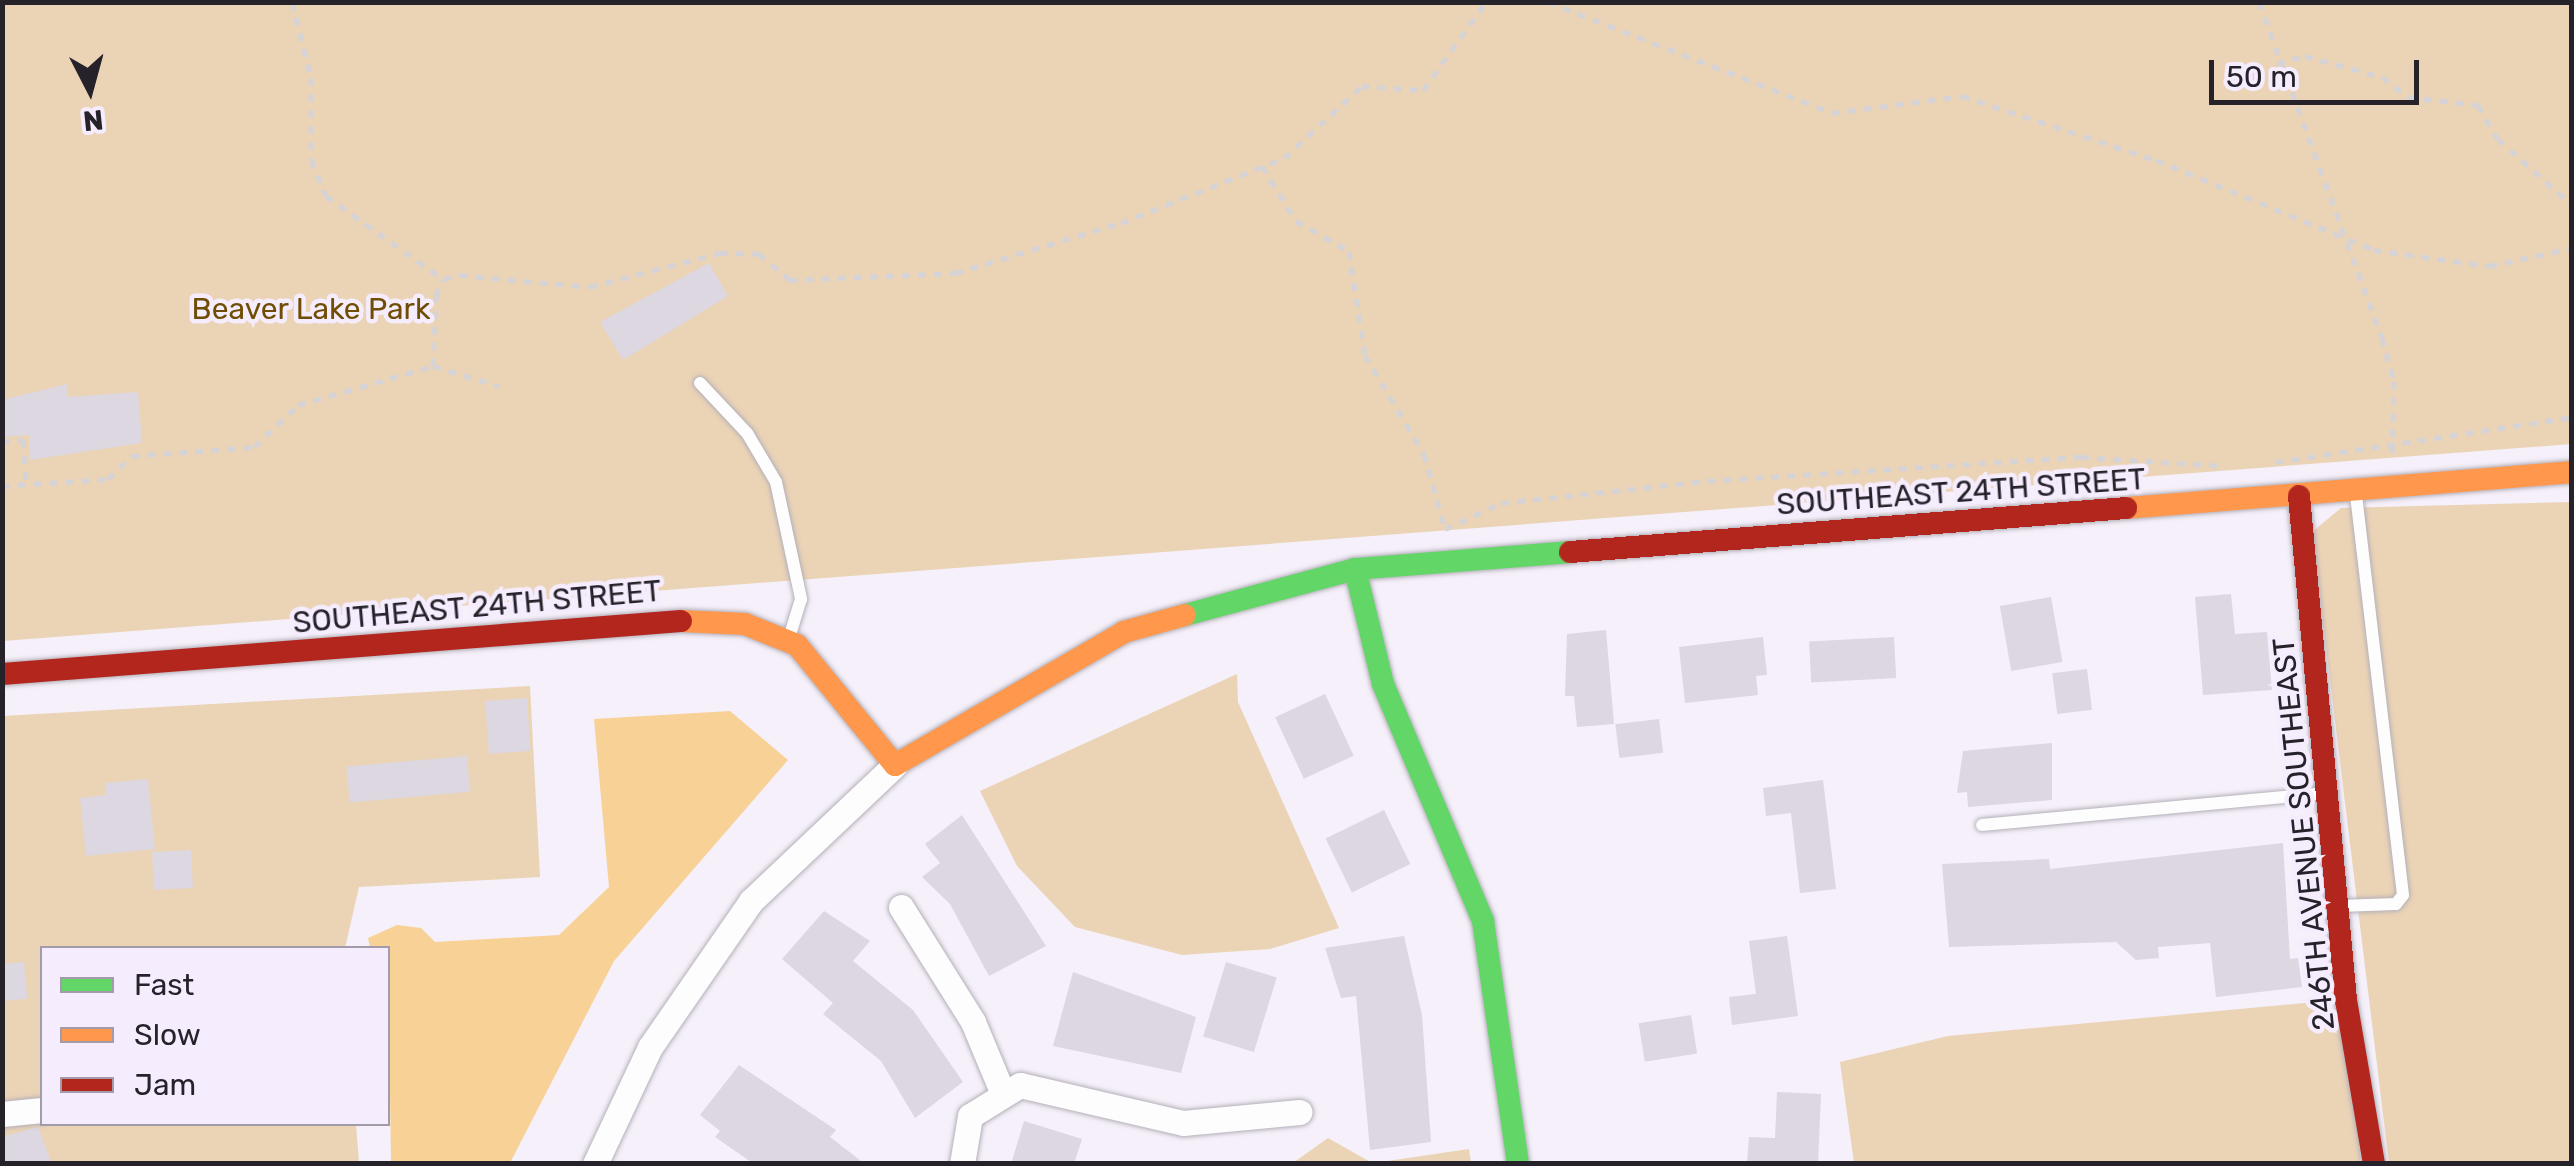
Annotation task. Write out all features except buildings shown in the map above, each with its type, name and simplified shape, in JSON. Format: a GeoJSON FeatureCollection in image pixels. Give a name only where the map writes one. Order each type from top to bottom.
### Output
{"type":"FeatureCollection","features":[{"type":"Feature","properties":{"kind":"street","name":"SOUTHEAST 24TH STREET"},"geometry":{"type":"LineString","coordinates":[[895,765],[1124,632],[1355,569],[2572,472]]}},
{"type":"Feature","properties":{"kind":"street","name":"246TH AVENUE SOUTHEAST"},"geometry":{"type":"LineString","coordinates":[[2299,496],[2338,906],[2374,1164]]}},
{"type":"Feature","properties":{"kind":"street"},"geometry":{"type":"LineString","coordinates":[[1355,569],[1383,684],[1483,921],[1518,1164]]}},
{"type":"Feature","properties":{"kind":"street","name":"SOUTHEAST 24TH STREET"},"geometry":{"type":"LineString","coordinates":[[2,674],[672,621],[745,624],[788,640]]}},
{"type":"Feature","properties":{"kind":"street"},"geometry":{"type":"LineString","coordinates":[[595,1164],[650,1047],[752,901],[895,765],[788,640]]}},
{"type":"Feature","properties":{"kind":"street"},"geometry":{"type":"LineString","coordinates":[[901,907],[972,1022],[1001,1089]]}},
{"type":"Feature","properties":{"kind":"street"},"geometry":{"type":"LineString","coordinates":[[962,1164],[970,1116],[1001,1089],[1038,1085],[1184,1123],[1299,1112]]}},
{"type":"Feature","properties":{"kind":"street"},"geometry":{"type":"LineString","coordinates":[[2,1114],[40,1110]]}},
{"type":"Feature","properties":{"kind":"lane"},"geometry":{"type":"LineString","coordinates":[[700,384],[748,433],[776,482],[801,599],[788,640]]}},
{"type":"Feature","properties":{"kind":"lane"},"geometry":{"type":"LineString","coordinates":[[2338,906],[2396,904],[2402,895],[2356,491]]}},
{"type":"Feature","properties":{"kind":"lane"},"geometry":{"type":"LineString","coordinates":[[1982,825],[2326,792]]}},
{"type":"Feature","properties":{"kind":"path"},"geometry":{"type":"LineString","coordinates":[[292,2],[311,78],[312,160],[326,196],[443,279],[590,287],[720,254],[759,254],[790,280],[955,273],[1121,223],[1262,166],[1312,141],[1362,86],[1423,90],[1486,2]]}},
{"type":"Feature","properties":{"kind":"path"},"geometry":{"type":"LineString","coordinates":[[1548,2],[1832,113],[1962,96],[2338,231],[2374,250],[2450,266],[2532,263],[2572,248]]}},
{"type":"Feature","properties":{"kind":"path"},"geometry":{"type":"LineString","coordinates":[[2259,2],[2277,64],[2386,353],[2392,488]]}},
{"type":"Feature","properties":{"kind":"path"},"geometry":{"type":"LineString","coordinates":[[2277,64],[2305,56],[2382,77],[2408,96],[2478,105],[2498,139],[2572,205]]}},
{"type":"Feature","properties":{"kind":"path"},"geometry":{"type":"LineString","coordinates":[[1262,166],[1296,220],[1349,252],[1365,355],[1424,454],[1445,529],[1501,503],[1708,480],[2080,457],[2235,466]]}},
{"type":"Feature","properties":{"kind":"path"},"geometry":{"type":"LineString","coordinates":[[432,366],[443,279]]}},
{"type":"Feature","properties":{"kind":"path"},"geometry":{"type":"LineString","coordinates":[[2,486],[108,480],[131,456],[254,447],[298,404],[432,366],[500,386]]}},
{"type":"Feature","properties":{"kind":"path"},"geometry":{"type":"LineString","coordinates":[[2271,463],[2572,417]]}},
{"type":"Feature","properties":{"kind":"path"},"geometry":{"type":"LineString","coordinates":[[2,440],[23,440],[26,483]]}},
{"type":"Feature","properties":{"kind":"green space","name":"Beaver Lake Park"},"geometry":{"type":"Polygon","coordinates":[[[3,3],[2571,3],[2571,444],[3,641],[3,3]]]}},
{"type":"Feature","properties":{"kind":"green space"},"geometry":{"type":"Polygon","coordinates":[[[2571,502],[2571,1163],[2389,1163],[2312,532],[2341,508],[2571,502]]]}},
{"type":"Feature","properties":{"kind":"green space"},"geometry":{"type":"Polygon","coordinates":[[[1237,674],[1238,702],[1339,928],[1270,949],[1182,955],[1075,927],[1017,866],[980,791],[1237,674]]]}},
{"type":"Feature","properties":{"kind":"green space"},"geometry":{"type":"Polygon","coordinates":[[[530,686],[540,877],[359,887],[345,946],[40,946],[40,1126],[356,1126],[359,1163],[3,1164],[3,716],[530,686]]]}},
{"type":"Feature","properties":{"kind":"green space"},"geometry":{"type":"Polygon","coordinates":[[[2327,1001],[2350,1051],[2361,1163],[1854,1163],[1840,1062],[1948,1036],[2327,1001]]]}},
{"type":"Feature","properties":{"kind":"green space"},"geometry":{"type":"Polygon","coordinates":[[[1328,1138],[1372,1163],[1293,1163],[1328,1138]]]}},
{"type":"Feature","properties":{"kind":"green space"},"geometry":{"type":"Polygon","coordinates":[[[1469,1149],[1471,1163],[1374,1163],[1469,1149]]]}},
{"type":"Feature","properties":{"kind":"shaded area"},"geometry":{"type":"Polygon","coordinates":[[[730,711],[788,760],[614,961],[510,1163],[391,1163],[390,946],[370,946],[368,938],[397,925],[421,928],[435,942],[559,935],[609,887],[594,719],[730,711]]]}},
{"type":"Feature","properties":{"kind":"traffic: fast"},"geometry":{"type":"LineString","coordinates":[[1185,615],[1355,569],[1570,552]]}},
{"type":"Feature","properties":{"kind":"traffic: fast"},"geometry":{"type":"LineString","coordinates":[[1355,569],[1383,684],[1483,921],[1518,1164]]}},
{"type":"Feature","properties":{"kind":"traffic: slow"},"geometry":{"type":"LineString","coordinates":[[2126,508],[2572,472]]}},
{"type":"Feature","properties":{"kind":"traffic: slow"},"geometry":{"type":"LineString","coordinates":[[681,621],[745,624],[797,645],[895,765],[1124,632],[1185,615]]}},
{"type":"Feature","properties":{"kind":"traffic: jam"},"geometry":{"type":"LineString","coordinates":[[2299,496],[2346,1000],[2374,1164]]}},
{"type":"Feature","properties":{"kind":"traffic: jam"},"geometry":{"type":"LineString","coordinates":[[1570,552],[2126,508]]}},
{"type":"Feature","properties":{"kind":"traffic: jam"},"geometry":{"type":"LineString","coordinates":[[2,674],[681,621]]}}]}
